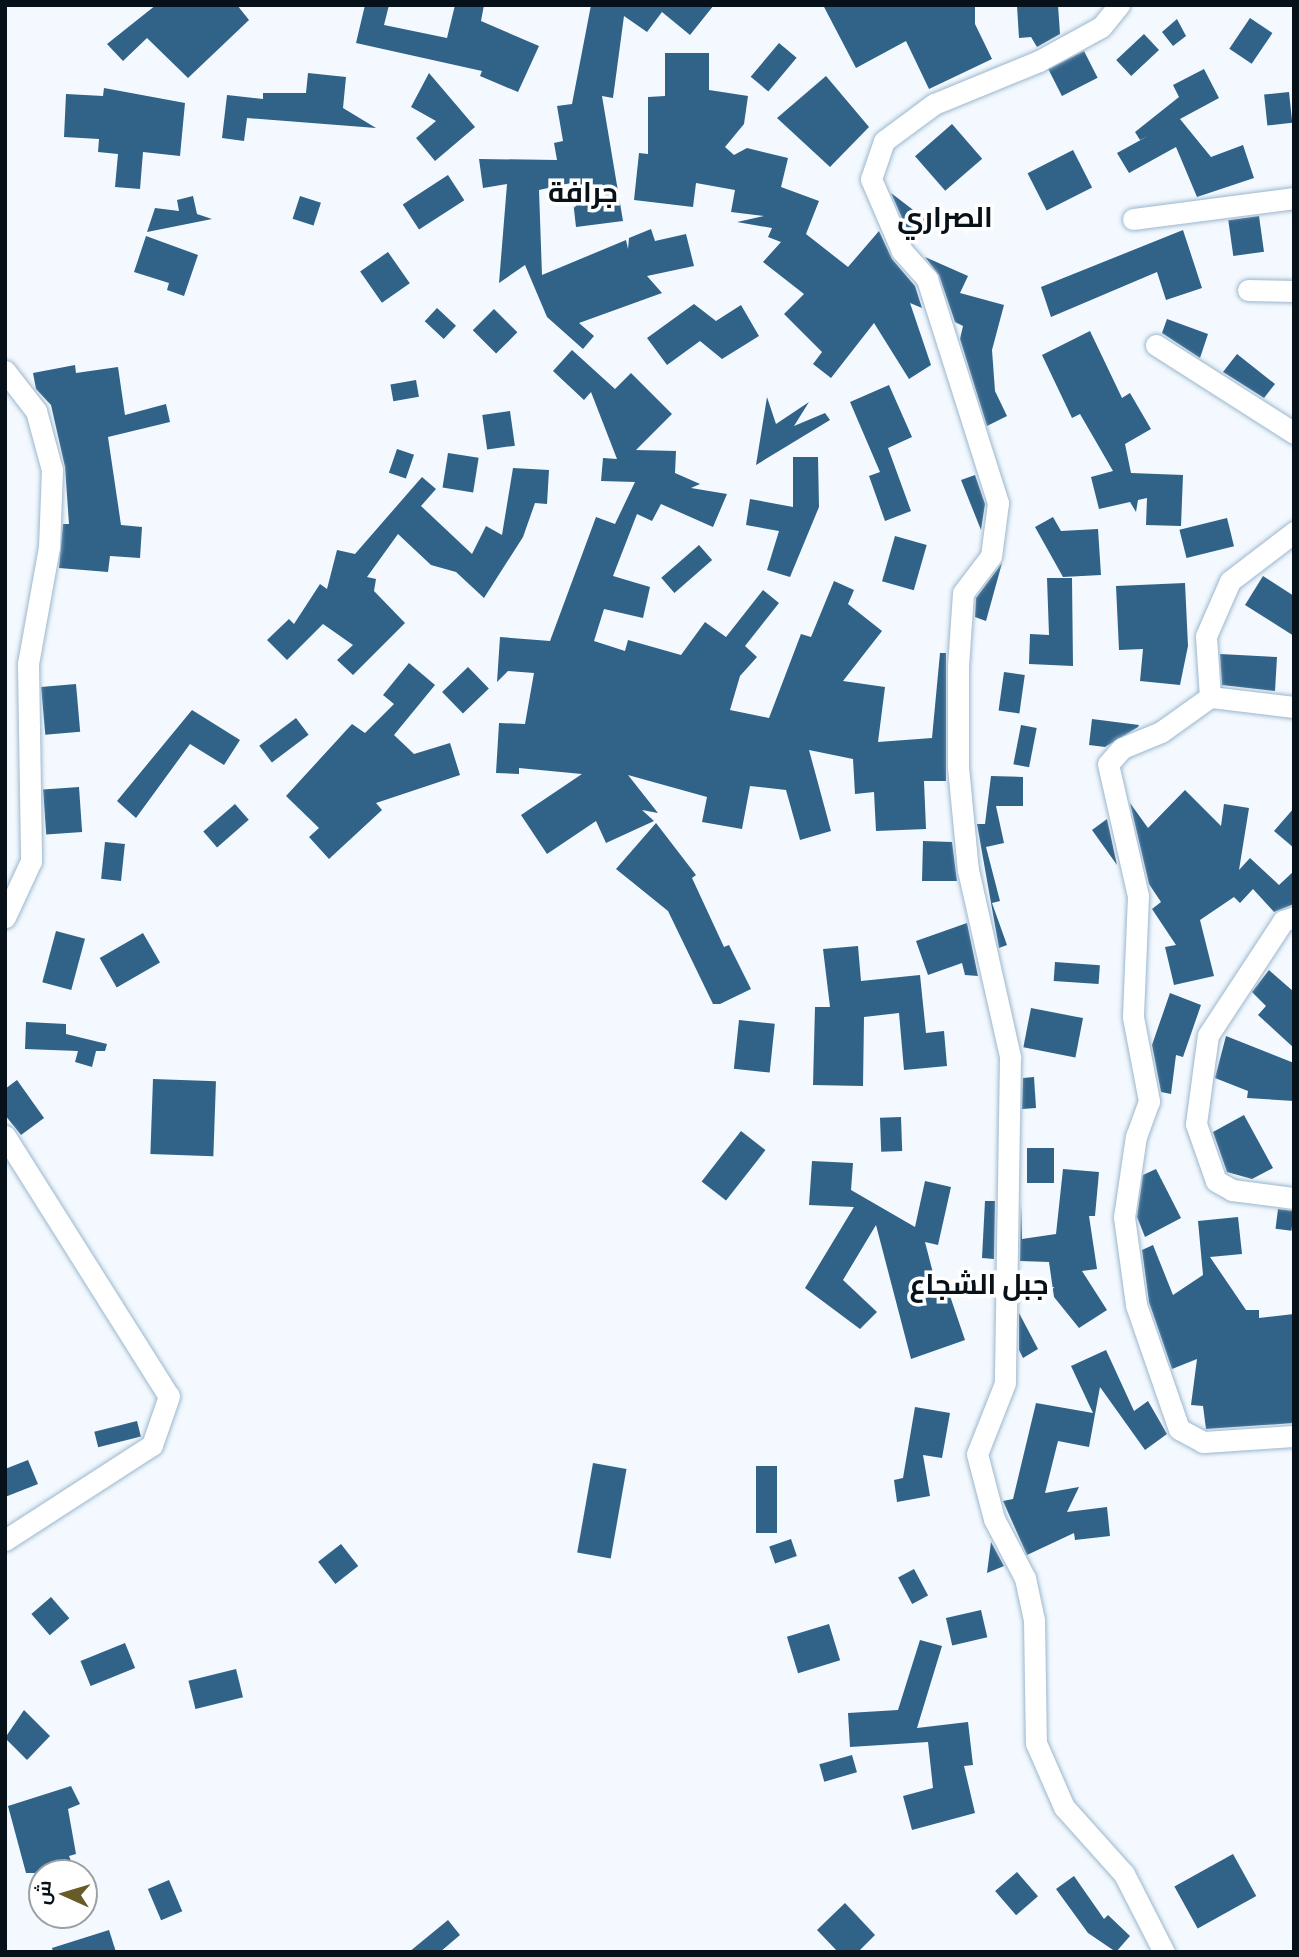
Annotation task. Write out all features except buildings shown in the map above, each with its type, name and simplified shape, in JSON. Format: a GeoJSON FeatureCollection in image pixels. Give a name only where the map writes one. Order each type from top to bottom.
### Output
{"type":"FeatureCollection","features":[{"type":"Feature","properties":{"kind":"street"},"geometry":{"type":"LineString","coordinates":[[1119,5],[1101,27],[1039,61],[934,104],[884,141],[871,179],[902,251],[927,279],[998,503],[991,556],[963,593],[958,667],[958,767],[968,870],[1010,1058],[1005,1383],[977,1454],[993,1518],[1025,1578],[1032,1610],[1036,1743],[1064,1807],[1124,1874],[1164,1952]]}},
{"type":"Feature","properties":{"kind":"street"},"geometry":{"type":"LineString","coordinates":[[1133,219],[1294,198]]}},
{"type":"Feature","properties":{"kind":"street"},"geometry":{"type":"LineString","coordinates":[[1248,290],[1294,291]]}},
{"type":"Feature","properties":{"kind":"street"},"geometry":{"type":"LineString","coordinates":[[1156,345],[1294,433]]}},
{"type":"Feature","properties":{"kind":"street"},"geometry":{"type":"LineString","coordinates":[[5,371],[36,411],[52,470],[49,547],[28,664],[31,861],[5,917]]}},
{"type":"Feature","properties":{"kind":"street"},"geometry":{"type":"LineString","coordinates":[[1210,697],[1206,636],[1230,582],[1294,532]]}},
{"type":"Feature","properties":{"kind":"street"},"geometry":{"type":"LineString","coordinates":[[1294,707],[1210,697],[1161,732],[1122,748],[1108,764],[1138,896],[1133,1017],[1149,1101],[1136,1136],[1124,1217],[1136,1305],[1180,1429],[1203,1442],[1294,1436]]}},
{"type":"Feature","properties":{"kind":"street"},"geometry":{"type":"LineString","coordinates":[[1294,917],[1283,921],[1208,1035],[1196,1124],[1216,1181],[1233,1190],[1294,1198]]}},
{"type":"Feature","properties":{"kind":"street"},"geometry":{"type":"LineString","coordinates":[[5,1136],[169,1396],[152,1445],[5,1540]]}},
{"type":"Feature","properties":{"kind":"district","name":"جرافة"},"geometry":{"type":"Point","coordinates":[583,193]}},
{"type":"Feature","properties":{"kind":"district","name":"الصراري"},"geometry":{"type":"Point","coordinates":[945,218]}},
{"type":"Feature","properties":{"kind":"district","name":"جبل الشجاع"},"geometry":{"type":"Point","coordinates":[979,1285]}}]}
